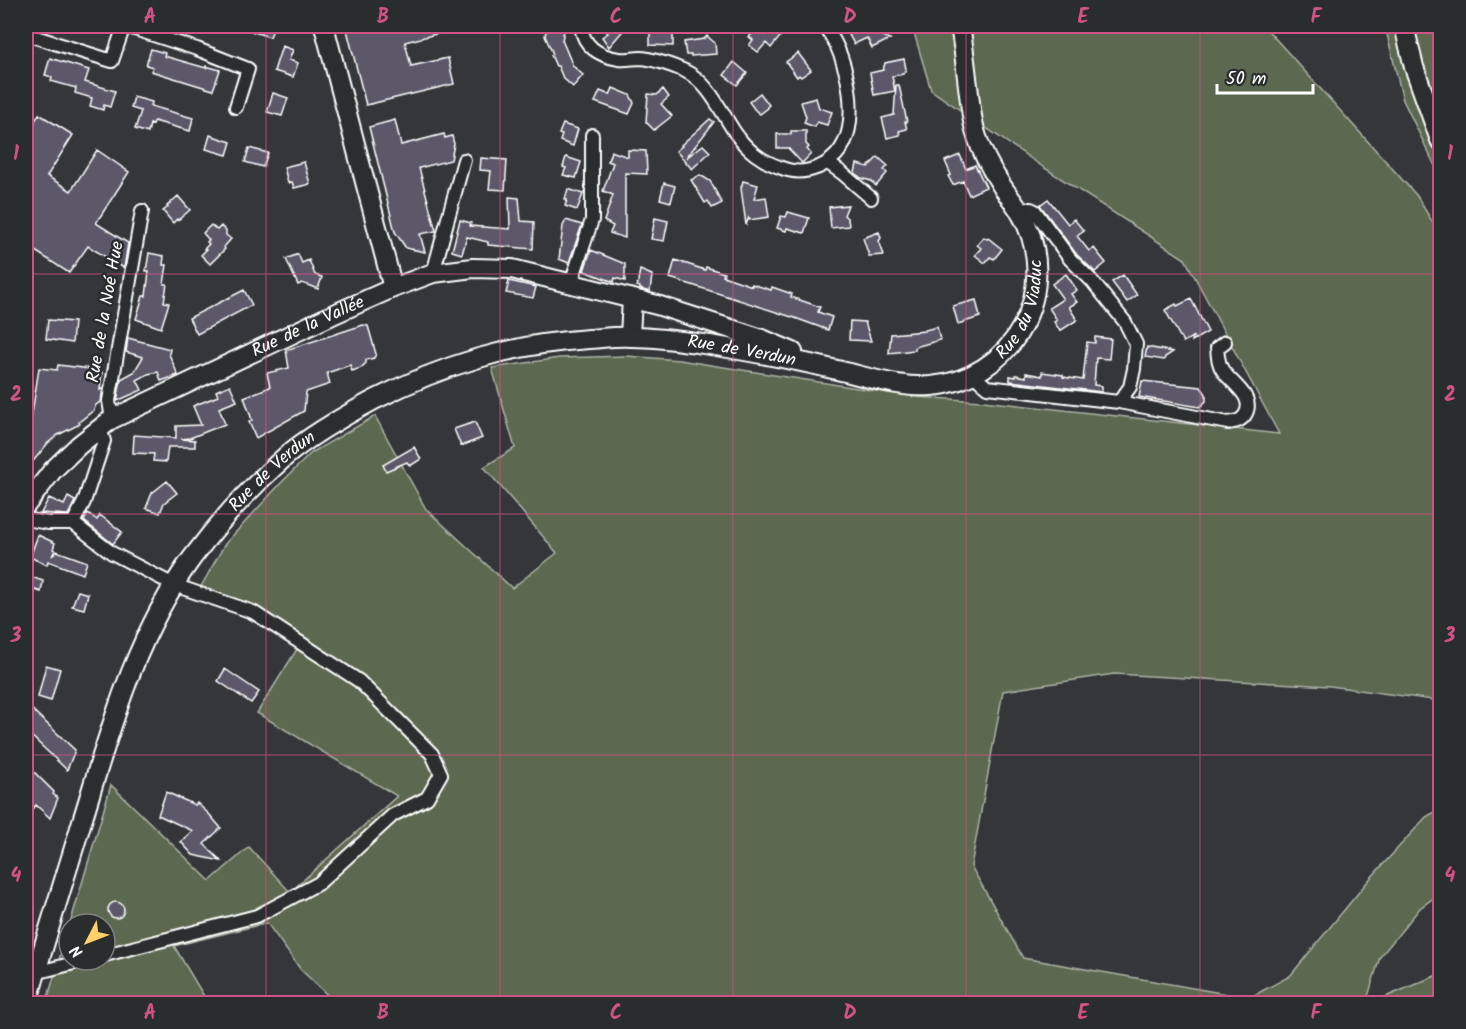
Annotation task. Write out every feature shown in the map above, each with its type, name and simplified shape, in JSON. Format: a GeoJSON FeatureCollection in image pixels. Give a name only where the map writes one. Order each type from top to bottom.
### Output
{"type":"FeatureCollection","features":[{"type":"Feature","properties":{"kind":"main road"},"geometry":{"type":"LineString","coordinates":[[324,26],[393,288]]}},
{"type":"Feature","properties":{"kind":"main road","name":"Rue du Viaduc"},"geometry":{"type":"LineString","coordinates":[[831,368],[903,385],[943,384],[973,375],[992,362],[1010,346],[1030,310],[1037,270],[1033,240],[1021,213],[993,172],[976,134],[960,26]]}},
{"type":"Feature","properties":{"kind":"main road"},"geometry":{"type":"LineString","coordinates":[[1404,26],[1414,67],[1440,140]]}},
{"type":"Feature","properties":{"kind":"main road","name":"Rue de la Vallée"},"geometry":{"type":"LineString","coordinates":[[26,505],[53,470],[79,445],[106,424],[332,315],[433,273],[473,268],[512,269],[571,283],[657,306],[762,339],[831,368]]}},
{"type":"Feature","properties":{"kind":"main road"},"geometry":{"type":"LineString","coordinates":[[630,336],[632,299]]}},
{"type":"Feature","properties":{"kind":"main road","name":"Rue de Verdun"},"geometry":{"type":"LineString","coordinates":[[27,1004],[31,972],[113,721],[138,654],[174,585],[193,557],[250,492],[288,454],[348,414],[405,384],[453,365],[499,352],[566,341],[630,336],[670,340],[711,345],[831,368]]}},
{"type":"Feature","properties":{"kind":"street"},"geometry":{"type":"LineString","coordinates":[[26,34],[112,61],[124,26],[197,49],[248,69],[237,107]]}},
{"type":"Feature","properties":{"kind":"street"},"geometry":{"type":"LineString","coordinates":[[581,26],[585,41],[601,54],[619,59],[641,58],[696,77],[737,136],[752,152],[766,162],[794,172],[806,172],[828,162],[843,147],[847,138],[850,118],[847,75],[840,55],[824,26]]}},
{"type":"Feature","properties":{"kind":"street"},"geometry":{"type":"LineString","coordinates":[[571,283],[592,220],[592,135]]}},
{"type":"Feature","properties":{"kind":"street"},"geometry":{"type":"LineString","coordinates":[[433,273],[464,160]]}},
{"type":"Feature","properties":{"kind":"street"},"geometry":{"type":"LineString","coordinates":[[828,162],[871,198]]}},
{"type":"Feature","properties":{"kind":"street"},"geometry":{"type":"LineString","coordinates":[[1021,213],[1031,208],[1035,210],[1070,259],[1092,281],[1125,322],[1136,344],[1130,387],[1119,402]]}},
{"type":"Feature","properties":{"kind":"street","name":"Rue de la Noé Hue"},"geometry":{"type":"LineString","coordinates":[[73,523],[84,502],[104,441],[142,211]]}},
{"type":"Feature","properties":{"kind":"street"},"geometry":{"type":"LineString","coordinates":[[973,375],[987,387],[1119,402],[1228,423],[1236,422],[1242,418],[1248,405],[1242,391],[1221,369],[1217,348],[1225,342]]}},
{"type":"Feature","properties":{"kind":"street"},"geometry":{"type":"LineString","coordinates":[[26,519],[48,523],[73,523],[112,552],[174,585],[253,612],[360,681],[432,754],[441,774],[428,798],[393,815],[319,883],[257,916],[117,952]]}},
{"type":"Feature","properties":{"kind":"street"},"geometry":{"type":"LineString","coordinates":[[31,972],[57,966]]}},
{"type":"Feature","properties":{"kind":"green space"},"geometry":{"type":"Polygon","coordinates":[[[912,26],[1264,26],[1417,196],[1440,235],[1440,701],[1330,686],[1114,674],[1003,691],[971,866],[1023,958],[1249,998],[1290,976],[1368,881],[1426,817],[1440,809],[1440,893],[1420,908],[1380,957],[1366,1003],[336,1003],[301,970],[267,923],[174,946],[208,1003],[46,1004],[57,967],[57,972],[117,972],[117,912],[74,912],[111,785],[210,881],[249,847],[290,892],[397,796],[257,713],[299,646],[238,613],[195,597],[225,544],[281,483],[311,453],[375,416],[426,509],[512,588],[557,553],[484,467],[515,448],[492,368],[559,358],[626,356],[679,360],[915,397],[983,401],[1279,434],[1185,259],[1043,167],[931,90],[912,26]]]}},
{"type":"Feature","properties":{"kind":"green space"},"geometry":{"type":"Polygon","coordinates":[[[1385,26],[1440,26],[1440,168],[1437,170],[1403,100],[1385,26]]]}},
{"type":"Feature","properties":{"kind":"green space"},"geometry":{"type":"Polygon","coordinates":[[[1440,974],[1440,1003],[1371,1003],[1440,974]]]}},
{"type":"Feature","properties":{"kind":"building"},"geometry":{"type":"Polygon","coordinates":[[[241,26],[274,26],[270,37],[241,28],[241,26]]]}},
{"type":"Feature","properties":{"kind":"building"},"geometry":{"type":"Polygon","coordinates":[[[346,26],[456,26],[456,29],[405,42],[411,66],[448,58],[454,84],[366,105],[346,26]]]}},
{"type":"Feature","properties":{"kind":"building"},"geometry":{"type":"Polygon","coordinates":[[[547,26],[565,26],[562,40],[573,66],[583,75],[573,87],[563,78],[551,55],[553,54],[545,36],[547,26]]]}},
{"type":"Feature","properties":{"kind":"building"},"geometry":{"type":"Polygon","coordinates":[[[602,26],[627,26],[609,47],[602,37],[608,33],[602,26]]]}},
{"type":"Feature","properties":{"kind":"building"},"geometry":{"type":"Polygon","coordinates":[[[759,26],[776,26],[784,32],[771,48],[766,43],[758,52],[749,45],[753,40],[749,37],[759,26]]]}},
{"type":"Feature","properties":{"kind":"building"},"geometry":{"type":"Polygon","coordinates":[[[863,26],[873,26],[879,35],[890,39],[872,48],[867,38],[854,44],[848,33],[863,26]]]}},
{"type":"Feature","properties":{"kind":"building"},"geometry":{"type":"Polygon","coordinates":[[[650,32],[673,33],[673,46],[650,45],[650,32]]]}},
{"type":"Feature","properties":{"kind":"building"},"geometry":{"type":"Polygon","coordinates":[[[707,36],[715,43],[716,54],[686,55],[684,42],[704,39],[707,36]]]}},
{"type":"Feature","properties":{"kind":"building"},"geometry":{"type":"Polygon","coordinates":[[[282,46],[293,50],[289,60],[298,63],[293,77],[274,71],[282,46]]]}},
{"type":"Feature","properties":{"kind":"building"},"geometry":{"type":"Polygon","coordinates":[[[151,49],[165,53],[164,56],[220,70],[213,90],[151,71],[153,67],[146,65],[151,49]]]}},
{"type":"Feature","properties":{"kind":"building"},"geometry":{"type":"Polygon","coordinates":[[[798,53],[811,70],[801,77],[799,75],[797,77],[786,62],[798,53]]]}},
{"type":"Feature","properties":{"kind":"building"},"geometry":{"type":"Polygon","coordinates":[[[50,58],[89,70],[85,82],[115,91],[110,107],[104,105],[103,110],[90,106],[92,98],[75,93],[76,88],[51,81],[52,77],[45,75],[50,58]]]}},
{"type":"Feature","properties":{"kind":"building"},"geometry":{"type":"Polygon","coordinates":[[[904,59],[906,69],[903,74],[892,76],[895,91],[874,95],[870,73],[883,70],[885,63],[904,59]]]}},
{"type":"Feature","properties":{"kind":"building"},"geometry":{"type":"Polygon","coordinates":[[[734,62],[747,73],[737,85],[724,75],[734,62]]]}},
{"type":"Feature","properties":{"kind":"building"},"geometry":{"type":"Polygon","coordinates":[[[896,85],[899,85],[907,129],[899,131],[900,135],[887,138],[882,118],[894,115],[896,85]]]}},
{"type":"Feature","properties":{"kind":"building"},"geometry":{"type":"Polygon","coordinates":[[[613,88],[630,95],[634,103],[629,114],[595,102],[600,91],[610,95],[613,88]]]}},
{"type":"Feature","properties":{"kind":"building"},"geometry":{"type":"Polygon","coordinates":[[[663,89],[669,97],[661,104],[672,116],[654,130],[646,122],[648,94],[657,95],[663,89]]]}},
{"type":"Feature","properties":{"kind":"building"},"geometry":{"type":"Polygon","coordinates":[[[273,93],[288,98],[282,116],[267,112],[273,93]]]}},
{"type":"Feature","properties":{"kind":"building"},"geometry":{"type":"Polygon","coordinates":[[[760,93],[769,105],[760,114],[749,102],[760,93]]]}},
{"type":"Feature","properties":{"kind":"building"},"geometry":{"type":"Polygon","coordinates":[[[134,97],[152,102],[151,106],[193,118],[190,131],[154,121],[153,125],[150,124],[148,133],[135,129],[141,111],[131,108],[134,97]]]}},
{"type":"Feature","properties":{"kind":"building"},"geometry":{"type":"Polygon","coordinates":[[[816,98],[819,108],[832,112],[827,125],[817,122],[815,127],[804,123],[806,117],[801,102],[816,98]]]}},
{"type":"Feature","properties":{"kind":"building"},"geometry":{"type":"Polygon","coordinates":[[[39,114],[73,135],[47,176],[71,191],[97,150],[129,172],[96,223],[128,243],[124,268],[88,246],[69,273],[26,245],[26,135],[39,114]]]}},
{"type":"Feature","properties":{"kind":"building"},"geometry":{"type":"Polygon","coordinates":[[[710,119],[714,122],[686,158],[703,145],[710,152],[692,169],[676,151],[710,119]]]}},
{"type":"Feature","properties":{"kind":"building"},"geometry":{"type":"Polygon","coordinates":[[[395,120],[401,145],[444,134],[445,138],[452,136],[454,144],[451,160],[419,168],[436,231],[420,234],[425,252],[406,248],[395,232],[369,127],[395,120]]]}},
{"type":"Feature","properties":{"kind":"building"},"geometry":{"type":"Polygon","coordinates":[[[563,124],[578,129],[573,146],[560,141],[562,135],[559,134],[563,124]]]}},
{"type":"Feature","properties":{"kind":"building"},"geometry":{"type":"Polygon","coordinates":[[[791,131],[806,131],[806,144],[809,147],[807,149],[811,154],[802,163],[788,148],[777,148],[777,134],[791,134],[791,131]]]}},
{"type":"Feature","properties":{"kind":"building"},"geometry":{"type":"Polygon","coordinates":[[[210,135],[231,142],[227,155],[206,149],[210,135]]]}},
{"type":"Feature","properties":{"kind":"building"},"geometry":{"type":"Polygon","coordinates":[[[249,148],[268,153],[263,167],[245,162],[249,148]]]}},
{"type":"Feature","properties":{"kind":"building"},"geometry":{"type":"Polygon","coordinates":[[[628,150],[646,151],[647,174],[625,173],[625,238],[610,233],[613,226],[604,221],[613,195],[603,191],[613,163],[608,161],[611,151],[628,157],[628,150]]]}},
{"type":"Feature","properties":{"kind":"building"},"geometry":{"type":"Polygon","coordinates":[[[960,155],[966,169],[975,165],[986,187],[969,195],[963,181],[953,185],[948,176],[951,175],[945,161],[960,155]]]}},
{"type":"Feature","properties":{"kind":"building"},"geometry":{"type":"Polygon","coordinates":[[[566,157],[581,162],[576,178],[563,175],[566,168],[563,167],[566,157]]]}},
{"type":"Feature","properties":{"kind":"building"},"geometry":{"type":"Polygon","coordinates":[[[878,157],[888,166],[884,170],[887,173],[876,186],[855,173],[857,164],[868,167],[878,157]]]}},
{"type":"Feature","properties":{"kind":"building"},"geometry":{"type":"Polygon","coordinates":[[[481,158],[507,160],[505,190],[489,189],[491,171],[480,170],[481,158]]]}},
{"type":"Feature","properties":{"kind":"building"},"geometry":{"type":"Polygon","coordinates":[[[304,162],[310,184],[294,188],[292,182],[288,183],[284,167],[304,162]]]}},
{"type":"Feature","properties":{"kind":"building"},"geometry":{"type":"Polygon","coordinates":[[[700,175],[710,181],[722,203],[712,208],[708,201],[705,203],[691,180],[700,175]]]}},
{"type":"Feature","properties":{"kind":"building"},"geometry":{"type":"Polygon","coordinates":[[[743,181],[758,185],[754,199],[766,197],[769,217],[749,220],[749,217],[746,225],[741,188],[743,181]]]}},
{"type":"Feature","properties":{"kind":"building"},"geometry":{"type":"Polygon","coordinates":[[[664,183],[675,186],[671,202],[660,199],[664,183]]]}},
{"type":"Feature","properties":{"kind":"building"},"geometry":{"type":"Polygon","coordinates":[[[568,189],[583,194],[577,210],[565,206],[568,189]]]}},
{"type":"Feature","properties":{"kind":"building"},"geometry":{"type":"Polygon","coordinates":[[[178,196],[190,210],[173,223],[163,211],[178,196]]]}},
{"type":"Feature","properties":{"kind":"building"},"geometry":{"type":"Polygon","coordinates":[[[509,197],[519,198],[521,221],[534,222],[533,249],[488,245],[488,242],[467,237],[462,254],[452,251],[460,220],[471,223],[470,226],[510,229],[509,197]]]}},
{"type":"Feature","properties":{"kind":"building"},"geometry":{"type":"Polygon","coordinates":[[[1048,199],[1068,224],[1074,219],[1084,231],[1077,236],[1089,251],[1094,248],[1106,263],[1095,272],[1077,255],[1040,205],[1048,199]]]}},
{"type":"Feature","properties":{"kind":"building"},"geometry":{"type":"Polygon","coordinates":[[[848,205],[844,215],[848,219],[849,226],[831,228],[829,207],[848,205]]]}},
{"type":"Feature","properties":{"kind":"building"},"geometry":{"type":"Polygon","coordinates":[[[788,212],[809,218],[804,233],[787,228],[786,231],[777,228],[781,216],[786,217],[788,212]]]}},
{"type":"Feature","properties":{"kind":"building"},"geometry":{"type":"Polygon","coordinates":[[[655,218],[668,221],[664,241],[651,239],[655,218]]]}},
{"type":"Feature","properties":{"kind":"building"},"geometry":{"type":"Polygon","coordinates":[[[566,220],[582,225],[569,263],[559,259],[563,226],[566,220]]]}},
{"type":"Feature","properties":{"kind":"building"},"geometry":{"type":"Polygon","coordinates":[[[211,225],[217,230],[221,226],[231,239],[224,247],[225,249],[210,264],[201,255],[209,244],[207,242],[209,240],[203,233],[211,225]]]}},
{"type":"Feature","properties":{"kind":"building"},"geometry":{"type":"Polygon","coordinates":[[[879,232],[881,238],[879,241],[884,255],[869,256],[863,238],[879,232]]]}},
{"type":"Feature","properties":{"kind":"building"},"geometry":{"type":"Polygon","coordinates":[[[984,237],[1002,249],[994,259],[990,257],[985,263],[975,255],[981,248],[977,245],[984,237]]]}},
{"type":"Feature","properties":{"kind":"building"},"geometry":{"type":"Polygon","coordinates":[[[591,250],[625,264],[625,281],[615,278],[614,282],[584,271],[591,250]]]}},
{"type":"Feature","properties":{"kind":"building"},"geometry":{"type":"Polygon","coordinates":[[[149,253],[164,256],[163,265],[167,265],[164,302],[169,303],[161,328],[136,319],[143,296],[146,296],[149,253]]]}},
{"type":"Feature","properties":{"kind":"building"},"geometry":{"type":"Polygon","coordinates":[[[298,254],[302,263],[309,260],[315,275],[322,277],[318,289],[302,283],[298,285],[286,259],[298,254]]]}},
{"type":"Feature","properties":{"kind":"building"},"geometry":{"type":"Polygon","coordinates":[[[675,260],[705,270],[706,267],[724,273],[723,276],[752,286],[752,284],[771,290],[772,287],[792,294],[791,297],[820,307],[818,312],[832,317],[828,330],[670,278],[675,260]]]}},
{"type":"Feature","properties":{"kind":"building"},"geometry":{"type":"Polygon","coordinates":[[[640,270],[652,275],[650,292],[637,286],[640,270]]]}},
{"type":"Feature","properties":{"kind":"building"},"geometry":{"type":"Polygon","coordinates":[[[1066,274],[1077,290],[1071,294],[1077,302],[1069,307],[1077,320],[1060,331],[1054,322],[1057,320],[1049,308],[1063,299],[1052,284],[1066,274]]]}},
{"type":"Feature","properties":{"kind":"building"},"geometry":{"type":"Polygon","coordinates":[[[1123,275],[1137,295],[1127,302],[1112,282],[1123,275]]]}},
{"type":"Feature","properties":{"kind":"building"},"geometry":{"type":"Polygon","coordinates":[[[509,281],[536,287],[533,298],[506,293],[509,281]]]}},
{"type":"Feature","properties":{"kind":"building"},"geometry":{"type":"Polygon","coordinates":[[[244,290],[252,305],[197,334],[189,318],[244,290]]]}},
{"type":"Feature","properties":{"kind":"building"},"geometry":{"type":"Polygon","coordinates":[[[1191,299],[1208,332],[1192,341],[1193,337],[1183,342],[1165,310],[1191,299]]]}},
{"type":"Feature","properties":{"kind":"building"},"geometry":{"type":"Polygon","coordinates":[[[976,300],[980,317],[958,324],[953,306],[976,300]]]}},
{"type":"Feature","properties":{"kind":"building"},"geometry":{"type":"Polygon","coordinates":[[[48,320],[74,322],[72,343],[46,339],[48,320]]]}},
{"type":"Feature","properties":{"kind":"building"},"geometry":{"type":"Polygon","coordinates":[[[850,321],[865,322],[871,341],[849,340],[850,321]]]}},
{"type":"Feature","properties":{"kind":"building"},"geometry":{"type":"Polygon","coordinates":[[[363,325],[368,326],[376,354],[374,358],[366,360],[361,368],[352,371],[350,365],[327,373],[330,384],[306,392],[304,411],[256,438],[249,422],[252,420],[244,397],[270,387],[267,373],[289,368],[286,350],[363,325]]]}},
{"type":"Feature","properties":{"kind":"building"},"geometry":{"type":"Polygon","coordinates":[[[937,327],[940,340],[915,347],[915,350],[889,353],[891,334],[925,331],[937,327]]]}},
{"type":"Feature","properties":{"kind":"building"},"geometry":{"type":"Polygon","coordinates":[[[1095,337],[1111,339],[1109,359],[1096,358],[1094,385],[1102,386],[1102,392],[1010,381],[1010,376],[1026,377],[1026,373],[1042,376],[1042,372],[1083,380],[1087,342],[1095,343],[1095,337]]]}},
{"type":"Feature","properties":{"kind":"building"},"geometry":{"type":"Polygon","coordinates":[[[128,338],[170,349],[169,354],[178,375],[161,381],[158,372],[148,374],[137,380],[142,390],[117,401],[121,379],[134,372],[143,357],[126,352],[128,338]]]}},
{"type":"Feature","properties":{"kind":"building"},"geometry":{"type":"Polygon","coordinates":[[[1147,347],[1173,352],[1164,360],[1145,357],[1147,347]]]}},
{"type":"Feature","properties":{"kind":"building"},"geometry":{"type":"Polygon","coordinates":[[[58,365],[102,372],[101,401],[79,422],[80,424],[48,443],[26,470],[26,453],[39,368],[57,370],[58,365]]]}},
{"type":"Feature","properties":{"kind":"building"},"geometry":{"type":"Polygon","coordinates":[[[1142,381],[1201,387],[1206,394],[1206,401],[1200,407],[1139,397],[1142,381]]]}},
{"type":"Feature","properties":{"kind":"building"},"geometry":{"type":"Polygon","coordinates":[[[230,385],[237,401],[219,408],[225,424],[190,438],[181,439],[195,440],[195,447],[168,447],[166,462],[153,461],[154,454],[133,453],[134,435],[176,438],[176,426],[201,425],[193,406],[218,396],[216,391],[230,385]]]}},
{"type":"Feature","properties":{"kind":"building"},"geometry":{"type":"Polygon","coordinates":[[[475,422],[482,438],[461,446],[454,429],[475,422]]]}},
{"type":"Feature","properties":{"kind":"building"},"geometry":{"type":"Polygon","coordinates":[[[414,447],[421,459],[410,466],[407,462],[386,471],[383,465],[414,447]]]}},
{"type":"Feature","properties":{"kind":"building"},"geometry":{"type":"Polygon","coordinates":[[[167,481],[177,493],[164,503],[160,513],[146,508],[152,493],[167,481]]]}},
{"type":"Feature","properties":{"kind":"building"},"geometry":{"type":"Polygon","coordinates":[[[68,497],[75,501],[68,515],[41,513],[49,498],[64,505],[68,497]]]}},
{"type":"Feature","properties":{"kind":"building"},"geometry":{"type":"Polygon","coordinates":[[[88,513],[97,520],[100,515],[122,532],[113,544],[84,521],[88,513]]]}},
{"type":"Feature","properties":{"kind":"building"},"geometry":{"type":"Polygon","coordinates":[[[38,535],[55,543],[52,556],[57,551],[87,562],[83,574],[48,561],[47,565],[30,557],[38,535]]]}},
{"type":"Feature","properties":{"kind":"building"},"geometry":{"type":"Polygon","coordinates":[[[26,575],[43,581],[41,592],[26,587],[26,575]]]}},
{"type":"Feature","properties":{"kind":"building"},"geometry":{"type":"Polygon","coordinates":[[[78,591],[88,594],[84,609],[72,606],[78,591]]]}},
{"type":"Feature","properties":{"kind":"building"},"geometry":{"type":"Polygon","coordinates":[[[46,665],[60,669],[51,701],[38,697],[46,665]]]}},
{"type":"Feature","properties":{"kind":"building"},"geometry":{"type":"Polygon","coordinates":[[[225,669],[259,692],[251,703],[218,681],[225,669]]]}},
{"type":"Feature","properties":{"kind":"building"},"geometry":{"type":"Polygon","coordinates":[[[26,704],[75,750],[67,770],[26,731],[26,704]]]}},
{"type":"Feature","properties":{"kind":"building"},"geometry":{"type":"Polygon","coordinates":[[[26,764],[58,798],[50,818],[36,805],[26,816],[26,764]]]}},
{"type":"Feature","properties":{"kind":"building"},"geometry":{"type":"Polygon","coordinates":[[[166,792],[195,805],[197,803],[221,828],[204,844],[221,861],[193,855],[181,842],[193,831],[158,815],[166,792]]]}},
{"type":"Feature","properties":{"kind":"building"},"geometry":{"type":"Polygon","coordinates":[[[116,902],[122,904],[122,916],[117,918],[117,912],[109,912],[108,910],[110,904],[116,902]]]}}]}
